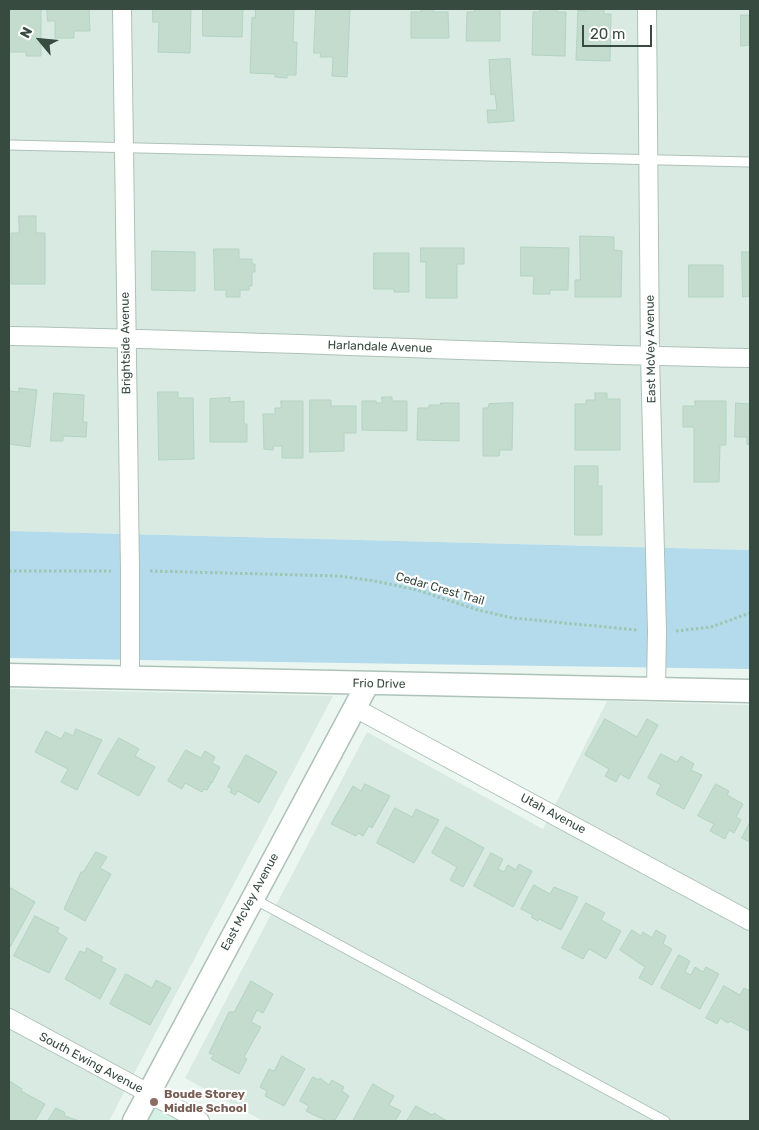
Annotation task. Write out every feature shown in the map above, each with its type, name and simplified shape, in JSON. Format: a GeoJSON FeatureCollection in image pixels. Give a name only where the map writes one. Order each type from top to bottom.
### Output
{"type":"FeatureCollection","features":[{"type":"Feature","properties":{"kind":"street","name":"Brightside Avenue"},"geometry":{"type":"LineString","coordinates":[[122,9],[130,677]]}},
{"type":"Feature","properties":{"kind":"street","name":"East McVey Avenue"},"geometry":{"type":"LineString","coordinates":[[648,9],[650,356],[657,631],[656,689]]}},
{"type":"Feature","properties":{"kind":"street","name":"Harlandale Avenue"},"geometry":{"type":"LineString","coordinates":[[9,336],[750,358]]}},
{"type":"Feature","properties":{"kind":"street","name":"Frio Drive"},"geometry":{"type":"LineString","coordinates":[[9,675],[368,684],[750,690]]}},
{"type":"Feature","properties":{"kind":"street","name":"East McVey Avenue"},"geometry":{"type":"LineString","coordinates":[[134,1121],[368,684]]}},
{"type":"Feature","properties":{"kind":"street","name":"Utah Avenue"},"geometry":{"type":"LineString","coordinates":[[356,708],[750,921]]}},
{"type":"Feature","properties":{"kind":"street","name":"South Ewing Avenue"},"geometry":{"type":"LineString","coordinates":[[9,1018],[200,1121]]}},
{"type":"Feature","properties":{"kind":"lane"},"geometry":{"type":"LineString","coordinates":[[9,145],[750,162]]}},
{"type":"Feature","properties":{"kind":"lane"},"geometry":{"type":"LineString","coordinates":[[252,898],[664,1121]]}},
{"type":"Feature","properties":{"kind":"path"},"geometry":{"type":"LineString","coordinates":[[9,571],[118,571]]}},
{"type":"Feature","properties":{"kind":"path","name":"Cedar Crest Trail"},"geometry":{"type":"LineString","coordinates":[[149,571],[339,576],[417,590],[478,610],[513,618],[644,630]]}},
{"type":"Feature","properties":{"kind":"path"},"geometry":{"type":"LineString","coordinates":[[668,631],[685,631],[711,627],[750,613]]}},
{"type":"Feature","properties":{"kind":"shaded area"},"geometry":{"type":"Polygon","coordinates":[[[9,9],[750,9],[750,550],[9,531],[9,9]]]}},
{"type":"Feature","properties":{"kind":"shaded area"},"geometry":{"type":"Polygon","coordinates":[[[9,531],[750,550],[750,669],[9,658],[9,531]]]}},
{"type":"Feature","properties":{"kind":"shaded area"},"geometry":{"type":"Polygon","coordinates":[[[9,689],[333,696],[109,1121],[9,1121],[9,689]]]}},
{"type":"Feature","properties":{"kind":"shaded area"},"geometry":{"type":"Polygon","coordinates":[[[607,701],[750,705],[750,1121],[263,1121],[185,1078],[367,732],[543,829],[607,701]]]}},
{"type":"Feature","properties":{"kind":"shaded area","name":"Boude Storey Middle School"},"geometry":{"type":"Polygon","coordinates":[[[149,1094],[200,1121],[134,1121],[149,1094]]]}},
{"type":"Feature","properties":{"kind":"building"},"geometry":{"type":"Polygon","coordinates":[[[9,9],[41,9],[41,56],[26,56],[26,52],[9,52],[9,9]]]}},
{"type":"Feature","properties":{"kind":"building"},"geometry":{"type":"Polygon","coordinates":[[[47,9],[89,9],[90,31],[74,31],[74,38],[55,38],[55,21],[48,21],[47,9]]]}},
{"type":"Feature","properties":{"kind":"building"},"geometry":{"type":"Polygon","coordinates":[[[153,9],[191,9],[190,53],[158,52],[159,22],[153,22],[153,9]]]}},
{"type":"Feature","properties":{"kind":"building"},"geometry":{"type":"Polygon","coordinates":[[[203,9],[243,9],[242,37],[203,36],[203,9]]]}},
{"type":"Feature","properties":{"kind":"building"},"geometry":{"type":"Polygon","coordinates":[[[256,9],[294,9],[293,42],[297,42],[296,75],[287,75],[287,78],[275,77],[275,74],[250,73],[252,17],[255,18],[256,9]]]}},
{"type":"Feature","properties":{"kind":"building"},"geometry":{"type":"Polygon","coordinates":[[[316,9],[350,9],[347,77],[332,76],[333,57],[320,57],[321,53],[314,53],[316,9]]]}},
{"type":"Feature","properties":{"kind":"building"},"geometry":{"type":"Polygon","coordinates":[[[421,9],[433,9],[433,12],[448,12],[449,38],[411,38],[411,12],[421,12],[421,9]]]}},
{"type":"Feature","properties":{"kind":"building"},"geometry":{"type":"Polygon","coordinates":[[[475,9],[500,9],[500,41],[466,41],[467,12],[474,12],[475,9]]]}},
{"type":"Feature","properties":{"kind":"building"},"geometry":{"type":"Polygon","coordinates":[[[540,9],[557,9],[557,12],[566,12],[565,56],[532,55],[533,12],[540,12],[540,9]]]}},
{"type":"Feature","properties":{"kind":"building"},"geometry":{"type":"Polygon","coordinates":[[[585,9],[604,9],[604,14],[611,14],[610,61],[576,60],[578,10],[585,11],[585,9]]]}},
{"type":"Feature","properties":{"kind":"building"},"geometry":{"type":"Polygon","coordinates":[[[741,15],[750,15],[750,45],[741,46],[741,15]]]}},
{"type":"Feature","properties":{"kind":"building"},"geometry":{"type":"Polygon","coordinates":[[[510,59],[514,121],[488,123],[487,110],[497,110],[495,94],[491,95],[489,60],[510,59]]]}},
{"type":"Feature","properties":{"kind":"building"},"geometry":{"type":"Polygon","coordinates":[[[19,216],[36,216],[36,233],[45,233],[45,284],[11,284],[11,233],[19,233],[19,216]]]}},
{"type":"Feature","properties":{"kind":"building"},"geometry":{"type":"Polygon","coordinates":[[[580,236],[614,237],[614,250],[622,251],[621,297],[575,297],[575,280],[580,280],[580,236]]]}},
{"type":"Feature","properties":{"kind":"building"},"geometry":{"type":"Polygon","coordinates":[[[521,247],[569,248],[568,290],[550,290],[550,294],[533,294],[534,276],[521,276],[521,247]]]}},
{"type":"Feature","properties":{"kind":"building"},"geometry":{"type":"Polygon","coordinates":[[[421,248],[464,248],[464,264],[457,264],[457,298],[426,298],[426,262],[421,262],[421,248]]]}},
{"type":"Feature","properties":{"kind":"building"},"geometry":{"type":"Polygon","coordinates":[[[214,249],[239,249],[239,259],[252,259],[252,264],[255,264],[255,272],[252,272],[252,286],[249,286],[249,290],[240,290],[240,297],[226,297],[226,290],[215,290],[214,249]]]}},
{"type":"Feature","properties":{"kind":"building"},"geometry":{"type":"Polygon","coordinates":[[[152,251],[195,252],[195,291],[152,290],[152,251]]]}},
{"type":"Feature","properties":{"kind":"building"},"geometry":{"type":"Polygon","coordinates":[[[742,252],[750,252],[750,296],[743,297],[742,252]]]}},
{"type":"Feature","properties":{"kind":"building"},"geometry":{"type":"Polygon","coordinates":[[[374,253],[409,253],[409,292],[394,292],[394,289],[374,289],[374,253]]]}},
{"type":"Feature","properties":{"kind":"building"},"geometry":{"type":"Polygon","coordinates":[[[689,265],[723,265],[723,297],[689,297],[689,265]]]}},
{"type":"Feature","properties":{"kind":"building"},"geometry":{"type":"Polygon","coordinates":[[[19,388],[37,390],[30,447],[9,444],[9,391],[19,392],[19,388]]]}},
{"type":"Feature","properties":{"kind":"building"},"geometry":{"type":"Polygon","coordinates":[[[158,392],[178,392],[178,398],[193,398],[194,459],[159,460],[158,392]]]}},
{"type":"Feature","properties":{"kind":"building"},"geometry":{"type":"Polygon","coordinates":[[[54,393],[84,395],[83,422],[87,422],[86,437],[63,436],[63,441],[51,441],[54,393]]]}},
{"type":"Feature","properties":{"kind":"building"},"geometry":{"type":"Polygon","coordinates":[[[595,393],[607,393],[607,399],[620,399],[620,450],[575,450],[575,404],[586,404],[586,400],[595,400],[595,393]]]}},
{"type":"Feature","properties":{"kind":"building"},"geometry":{"type":"Polygon","coordinates":[[[382,397],[392,397],[392,401],[407,401],[407,431],[362,430],[362,401],[382,403],[382,397]]]}},
{"type":"Feature","properties":{"kind":"building"},"geometry":{"type":"Polygon","coordinates":[[[230,398],[230,402],[244,401],[244,424],[247,424],[247,442],[210,442],[210,399],[230,398]]]}},
{"type":"Feature","properties":{"kind":"building"},"geometry":{"type":"Polygon","coordinates":[[[310,400],[331,400],[331,406],[356,406],[356,433],[344,433],[344,451],[310,452],[310,400]]]}},
{"type":"Feature","properties":{"kind":"building"},"geometry":{"type":"Polygon","coordinates":[[[281,401],[303,401],[303,458],[282,458],[282,446],[273,446],[273,450],[264,449],[263,414],[275,414],[275,408],[281,408],[281,401]]]}},
{"type":"Feature","properties":{"kind":"building"},"geometry":{"type":"Polygon","coordinates":[[[695,401],[726,401],[726,445],[720,445],[719,482],[694,482],[694,427],[683,427],[683,406],[695,406],[695,401]]]}},
{"type":"Feature","properties":{"kind":"building"},"geometry":{"type":"Polygon","coordinates":[[[441,403],[459,403],[459,441],[417,440],[418,408],[429,408],[429,405],[440,405],[441,403]]]}},
{"type":"Feature","properties":{"kind":"building"},"geometry":{"type":"Polygon","coordinates":[[[513,403],[512,450],[500,450],[499,456],[483,456],[483,408],[488,408],[489,404],[513,403]]]}},
{"type":"Feature","properties":{"kind":"building"},"geometry":{"type":"Polygon","coordinates":[[[736,403],[750,404],[750,445],[747,444],[747,437],[735,437],[736,403]]]}},
{"type":"Feature","properties":{"kind":"building"},"geometry":{"type":"Polygon","coordinates":[[[575,466],[598,466],[598,486],[602,486],[602,535],[575,535],[575,466]]]}},
{"type":"Feature","properties":{"kind":"building"},"geometry":{"type":"Polygon","coordinates":[[[605,719],[637,737],[647,719],[658,725],[629,779],[620,774],[616,782],[605,776],[609,769],[585,755],[605,719]]]}},
{"type":"Feature","properties":{"kind":"building"},"geometry":{"type":"Polygon","coordinates":[[[76,729],[102,740],[77,790],[61,782],[68,769],[35,752],[46,731],[61,739],[65,732],[73,736],[76,729]]]}},
{"type":"Feature","properties":{"kind":"building"},"geometry":{"type":"Polygon","coordinates":[[[119,738],[139,749],[135,756],[155,767],[139,796],[98,774],[119,738]]]}},
{"type":"Feature","properties":{"kind":"building"},"geometry":{"type":"Polygon","coordinates":[[[186,750],[201,758],[205,751],[215,757],[212,763],[220,767],[212,783],[209,781],[211,783],[207,790],[204,789],[202,792],[185,783],[182,789],[168,781],[186,750]]]}},
{"type":"Feature","properties":{"kind":"building"},"geometry":{"type":"Polygon","coordinates":[[[661,754],[677,762],[681,756],[694,764],[691,770],[702,775],[684,809],[656,794],[661,785],[648,778],[661,754]]]}},
{"type":"Feature","properties":{"kind":"building"},"geometry":{"type":"Polygon","coordinates":[[[246,755],[277,772],[259,803],[238,791],[235,795],[230,792],[232,789],[228,787],[246,755]]]}},
{"type":"Feature","properties":{"kind":"building"},"geometry":{"type":"Polygon","coordinates":[[[365,784],[390,796],[372,828],[369,826],[363,836],[358,833],[356,836],[331,824],[353,786],[361,791],[365,784]]]}},
{"type":"Feature","properties":{"kind":"building"},"geometry":{"type":"Polygon","coordinates":[[[716,784],[729,791],[727,795],[743,804],[736,817],[741,820],[734,833],[729,830],[725,839],[710,831],[714,824],[698,816],[716,784]]]}},
{"type":"Feature","properties":{"kind":"building"},"geometry":{"type":"Polygon","coordinates":[[[395,808],[412,817],[416,809],[439,820],[414,863],[377,843],[395,808]]]}},
{"type":"Feature","properties":{"kind":"building"},"geometry":{"type":"Polygon","coordinates":[[[750,822],[750,842],[742,838],[750,822]]]}},
{"type":"Feature","properties":{"kind":"building"},"geometry":{"type":"Polygon","coordinates":[[[446,827],[484,848],[463,887],[450,880],[457,867],[432,853],[446,827]]]}},
{"type":"Feature","properties":{"kind":"building"},"geometry":{"type":"Polygon","coordinates":[[[96,852],[107,857],[100,868],[111,874],[85,921],[64,909],[81,872],[83,872],[96,852]]]}},
{"type":"Feature","properties":{"kind":"building"},"geometry":{"type":"Polygon","coordinates":[[[491,853],[503,859],[498,869],[504,872],[508,865],[516,870],[519,864],[532,871],[513,907],[474,886],[491,853]]]}},
{"type":"Feature","properties":{"kind":"building"},"geometry":{"type":"Polygon","coordinates":[[[534,885],[550,894],[554,887],[578,897],[561,930],[539,919],[538,921],[531,917],[533,915],[521,909],[534,885]]]}},
{"type":"Feature","properties":{"kind":"building"},"geometry":{"type":"Polygon","coordinates":[[[11,888],[35,902],[9,949],[9,893],[11,888]]]}},
{"type":"Feature","properties":{"kind":"building"},"geometry":{"type":"Polygon","coordinates":[[[586,903],[605,913],[601,920],[621,931],[606,959],[589,949],[583,959],[562,948],[586,903]]]}},
{"type":"Feature","properties":{"kind":"building"},"geometry":{"type":"Polygon","coordinates":[[[35,916],[59,928],[57,932],[67,938],[49,973],[14,956],[35,916]]]}},
{"type":"Feature","properties":{"kind":"building"},"geometry":{"type":"Polygon","coordinates":[[[632,930],[641,936],[643,932],[652,938],[656,930],[666,936],[663,944],[672,949],[652,985],[639,978],[645,967],[620,950],[632,930]]]}},
{"type":"Feature","properties":{"kind":"building"},"geometry":{"type":"Polygon","coordinates":[[[87,948],[103,957],[101,961],[116,969],[100,999],[65,979],[80,951],[85,953],[87,948]]]}},
{"type":"Feature","properties":{"kind":"building"},"geometry":{"type":"Polygon","coordinates":[[[679,955],[690,961],[685,972],[691,975],[695,967],[703,972],[706,967],[719,974],[700,1009],[661,988],[679,955]]]}},
{"type":"Feature","properties":{"kind":"building"},"geometry":{"type":"Polygon","coordinates":[[[126,974],[152,988],[156,980],[171,988],[150,1025],[110,1004],[126,974]]]}},
{"type":"Feature","properties":{"kind":"building"},"geometry":{"type":"Polygon","coordinates":[[[251,981],[273,994],[263,1013],[257,1010],[251,1022],[261,1027],[244,1057],[247,1059],[239,1074],[211,1059],[214,1055],[209,1053],[229,1012],[234,1012],[251,981]]]}},
{"type":"Feature","properties":{"kind":"building"},"geometry":{"type":"Polygon","coordinates":[[[724,986],[740,995],[744,988],[750,991],[749,1031],[730,1021],[728,1023],[720,1018],[717,1024],[706,1018],[724,986]]]}},
{"type":"Feature","properties":{"kind":"building"},"geometry":{"type":"Polygon","coordinates":[[[282,1056],[305,1069],[284,1106],[265,1096],[267,1091],[260,1087],[269,1069],[274,1071],[282,1056]]]}},
{"type":"Feature","properties":{"kind":"building"},"geometry":{"type":"Polygon","coordinates":[[[313,1077],[319,1080],[320,1078],[329,1085],[332,1080],[344,1087],[342,1091],[349,1096],[335,1120],[327,1121],[306,1111],[309,1106],[300,1101],[313,1077]]]}},
{"type":"Feature","properties":{"kind":"building"},"geometry":{"type":"Polygon","coordinates":[[[11,1082],[22,1089],[21,1091],[45,1104],[35,1121],[9,1121],[9,1086],[11,1082]]]}},
{"type":"Feature","properties":{"kind":"building"},"geometry":{"type":"Polygon","coordinates":[[[373,1084],[394,1096],[389,1105],[401,1111],[395,1121],[353,1121],[373,1084]]]}},
{"type":"Feature","properties":{"kind":"building"},"geometry":{"type":"Polygon","coordinates":[[[416,1106],[432,1115],[434,1113],[447,1121],[407,1121],[416,1106]]]}},
{"type":"Feature","properties":{"kind":"building"},"geometry":{"type":"Polygon","coordinates":[[[56,1108],[64,1112],[65,1116],[79,1121],[48,1121],[56,1108]]]}},
{"type":"Feature","properties":{"kind":"place","name":"Boude Storey Middle School"},"geometry":{"type":"Point","coordinates":[154,1102]}}]}
